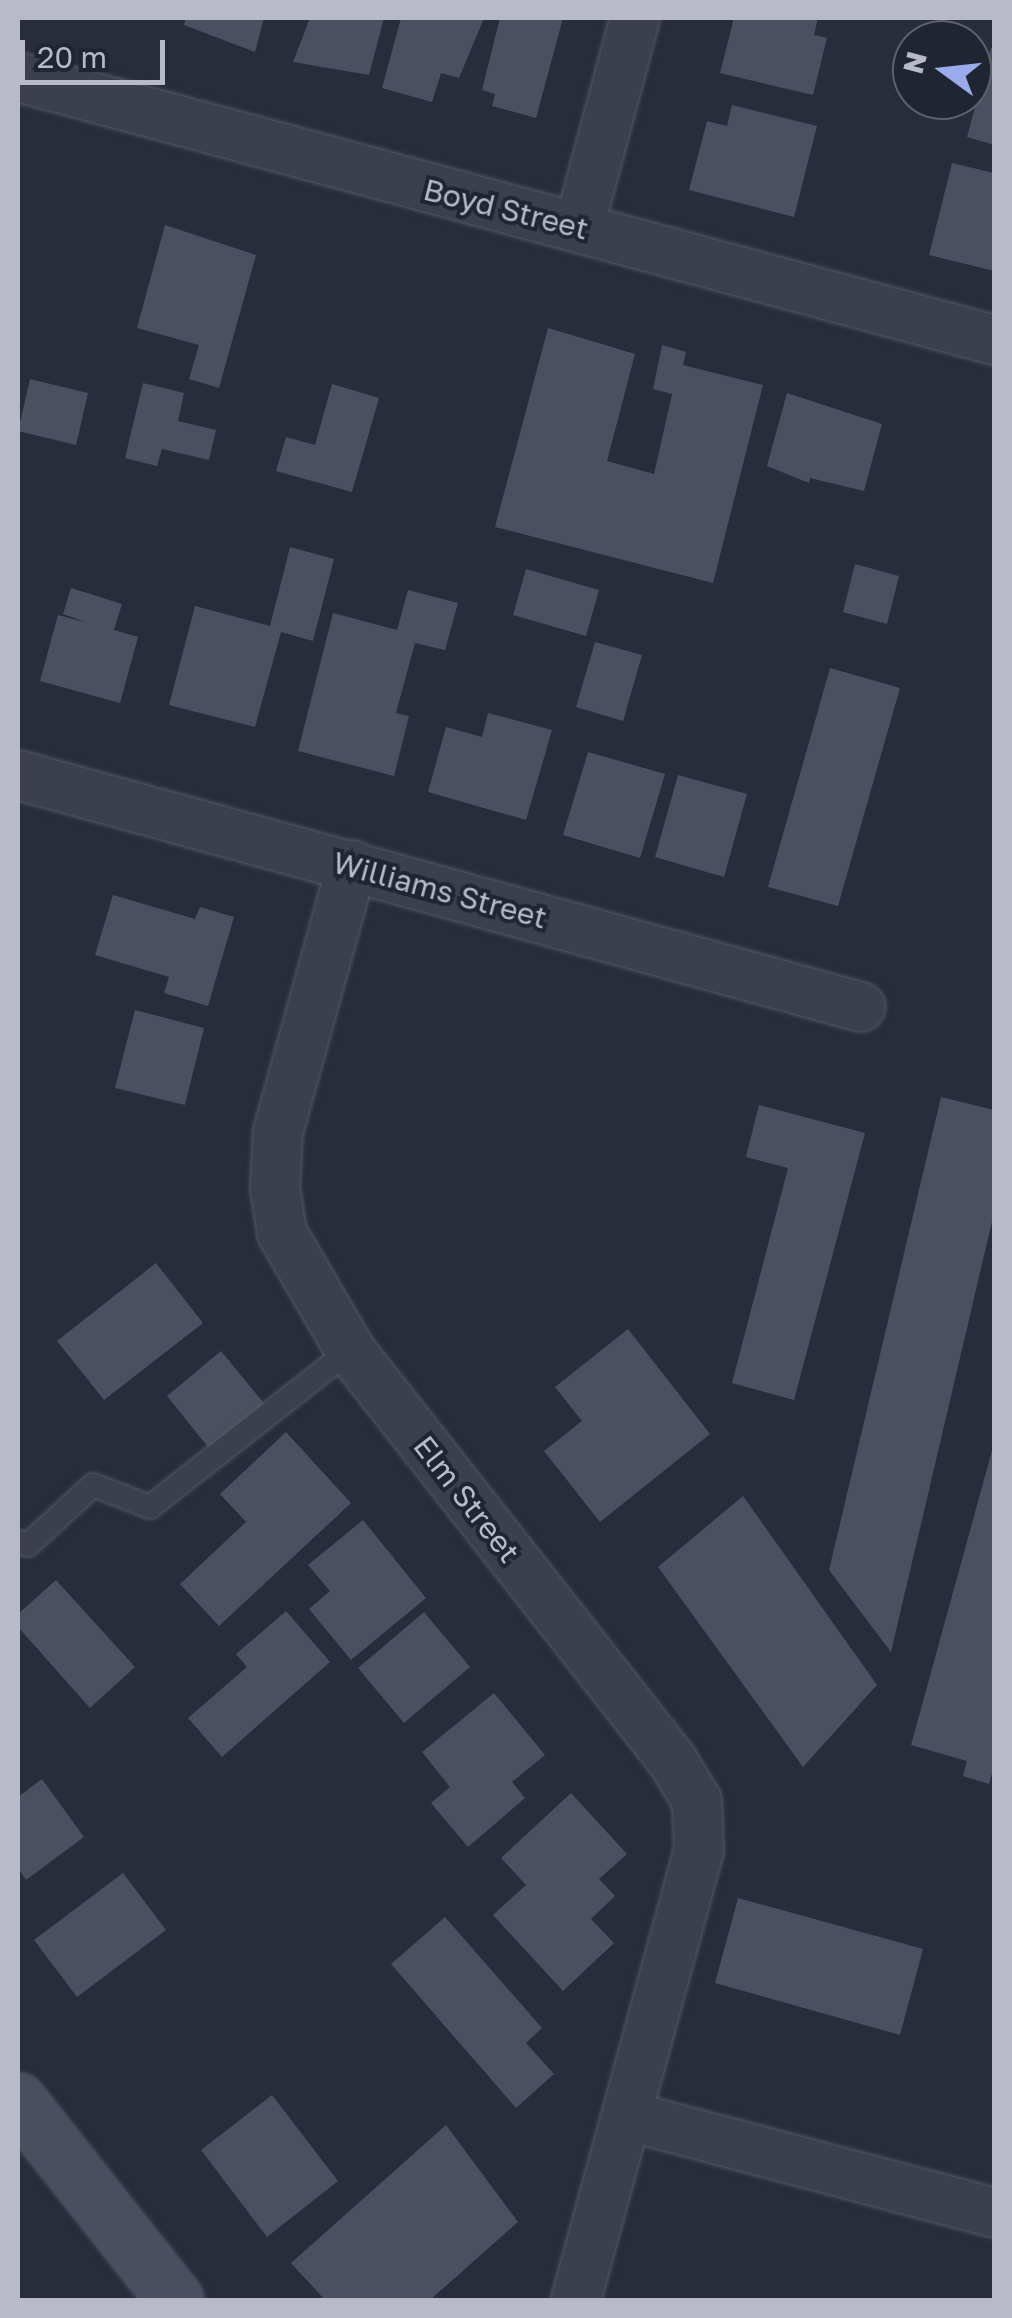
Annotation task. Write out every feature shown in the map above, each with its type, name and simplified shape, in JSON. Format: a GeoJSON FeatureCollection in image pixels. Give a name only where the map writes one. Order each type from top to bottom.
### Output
{"type":"FeatureCollection","features":[{"type":"Feature","properties":{"kind":"main road"},"geometry":{"type":"LineString","coordinates":[[18,2101],[175,2300]]}},
{"type":"Feature","properties":{"kind":"street"},"geometry":{"type":"LineString","coordinates":[[580,227],[634,18]]}},
{"type":"Feature","properties":{"kind":"street","name":"Boyd Street"},"geometry":{"type":"LineString","coordinates":[[18,78],[994,340]]}},
{"type":"Feature","properties":{"kind":"street","name":"Williams Street"},"geometry":{"type":"LineString","coordinates":[[18,776],[861,1007]]}},
{"type":"Feature","properties":{"kind":"street","name":"Elm Street"},"geometry":{"type":"LineString","coordinates":[[352,865],[278,1131],[275,1188],[282,1233],[302,1277],[350,1350],[672,1760],[697,1801],[700,1850],[576,2300]]}},
{"type":"Feature","properties":{"kind":"street"},"geometry":{"type":"LineString","coordinates":[[628,2116],[994,2213]]}},
{"type":"Feature","properties":{"kind":"lane"},"geometry":{"type":"LineString","coordinates":[[18,1542],[28,1545],[93,1485],[150,1507],[350,1350]]}},
{"type":"Feature","properties":{"kind":"building"},"geometry":{"type":"Polygon","coordinates":[[[186,18],[264,18],[255,52],[184,25],[186,18]]]}},
{"type":"Feature","properties":{"kind":"building"},"geometry":{"type":"Polygon","coordinates":[[[310,18],[384,18],[369,75],[293,62],[310,18]]]}},
{"type":"Feature","properties":{"kind":"building"},"geometry":{"type":"Polygon","coordinates":[[[401,18],[484,18],[459,78],[441,73],[432,102],[382,88],[401,18]]]}},
{"type":"Feature","properties":{"kind":"building"},"geometry":{"type":"Polygon","coordinates":[[[500,18],[563,18],[536,118],[492,106],[495,94],[482,90],[500,18]]]}},
{"type":"Feature","properties":{"kind":"building"},"geometry":{"type":"Polygon","coordinates":[[[734,18],[818,18],[814,35],[827,38],[813,95],[720,73],[734,18]]]}},
{"type":"Feature","properties":{"kind":"building"},"geometry":{"type":"Polygon","coordinates":[[[994,48],[994,145],[967,137],[972,120],[992,120],[994,48]]]}},
{"type":"Feature","properties":{"kind":"building"},"geometry":{"type":"Polygon","coordinates":[[[732,105],[817,126],[794,217],[689,190],[707,121],[727,126],[732,105]]]}},
{"type":"Feature","properties":{"kind":"building"},"geometry":{"type":"Polygon","coordinates":[[[952,163],[994,173],[994,271],[929,255],[952,163]]]}},
{"type":"Feature","properties":{"kind":"building"},"geometry":{"type":"Polygon","coordinates":[[[165,225],[256,255],[219,388],[189,379],[199,345],[137,328],[165,225]]]}},
{"type":"Feature","properties":{"kind":"building"},"geometry":{"type":"Polygon","coordinates":[[[548,328],[635,354],[607,461],[654,474],[672,394],[653,389],[662,345],[686,352],[683,365],[763,385],[713,583],[495,527],[548,328]]]}},
{"type":"Feature","properties":{"kind":"building"},"geometry":{"type":"Polygon","coordinates":[[[30,379],[88,393],[76,445],[18,431],[30,379]]]}},
{"type":"Feature","properties":{"kind":"building"},"geometry":{"type":"Polygon","coordinates":[[[143,383],[184,393],[178,421],[216,430],[209,460],[162,449],[157,466],[125,458],[143,383]]]}},
{"type":"Feature","properties":{"kind":"building"},"geometry":{"type":"Polygon","coordinates":[[[332,384],[379,398],[352,492],[276,471],[286,437],[315,445],[332,384]]]}},
{"type":"Feature","properties":{"kind":"building"},"geometry":{"type":"Polygon","coordinates":[[[787,393],[882,424],[864,491],[810,478],[809,483],[767,466],[787,393]]]}},
{"type":"Feature","properties":{"kind":"building"},"geometry":{"type":"Polygon","coordinates":[[[290,547],[334,559],[313,641],[281,632],[255,727],[169,705],[195,606],[270,626],[290,547]]]}},
{"type":"Feature","properties":{"kind":"building"},"geometry":{"type":"Polygon","coordinates":[[[855,564],[899,576],[887,624],[843,612],[855,564]]]}},
{"type":"Feature","properties":{"kind":"building"},"geometry":{"type":"Polygon","coordinates":[[[526,569],[599,590],[586,636],[513,615],[526,569]]]}},
{"type":"Feature","properties":{"kind":"building"},"geometry":{"type":"Polygon","coordinates":[[[71,588],[122,604],[114,630],[138,637],[120,703],[40,681],[58,615],[88,623],[63,614],[71,588]]]}},
{"type":"Feature","properties":{"kind":"building"},"geometry":{"type":"Polygon","coordinates":[[[408,590],[458,603],[445,650],[415,643],[396,713],[409,716],[394,776],[298,751],[333,613],[397,630],[408,590]]]}},
{"type":"Feature","properties":{"kind":"building"},"geometry":{"type":"Polygon","coordinates":[[[595,642],[642,655],[623,721],[576,707],[595,642]]]}},
{"type":"Feature","properties":{"kind":"building"},"geometry":{"type":"Polygon","coordinates":[[[830,668],[900,688],[838,906],[768,887],[830,668]]]}},
{"type":"Feature","properties":{"kind":"building"},"geometry":{"type":"Polygon","coordinates":[[[488,713],[552,730],[526,820],[428,792],[446,727],[482,737],[488,713]]]}},
{"type":"Feature","properties":{"kind":"building"},"geometry":{"type":"Polygon","coordinates":[[[588,752],[665,774],[640,858],[563,835],[588,752]]]}},
{"type":"Feature","properties":{"kind":"building"},"geometry":{"type":"Polygon","coordinates":[[[678,775],[747,794],[724,877],[655,857],[678,775]]]}},
{"type":"Feature","properties":{"kind":"building"},"geometry":{"type":"Polygon","coordinates":[[[113,895],[195,919],[200,907],[234,917],[208,1006],[164,993],[169,977],[95,955],[113,895]]]}},
{"type":"Feature","properties":{"kind":"building"},"geometry":{"type":"Polygon","coordinates":[[[135,1010],[204,1028],[185,1105],[115,1088],[135,1010]]]}},
{"type":"Feature","properties":{"kind":"building"},"geometry":{"type":"Polygon","coordinates":[[[941,1097],[994,1110],[994,1213],[891,1652],[829,1570],[941,1097]]]}},
{"type":"Feature","properties":{"kind":"building"},"geometry":{"type":"Polygon","coordinates":[[[759,1105],[865,1133],[794,1400],[732,1383],[788,1168],[746,1157],[759,1105]]]}},
{"type":"Feature","properties":{"kind":"building"},"geometry":{"type":"Polygon","coordinates":[[[156,1263],[203,1323],[104,1400],[57,1341],[156,1263]]]}},
{"type":"Feature","properties":{"kind":"building"},"geometry":{"type":"Polygon","coordinates":[[[628,1329],[710,1434],[600,1522],[544,1451],[582,1421],[555,1387],[628,1329]]]}},
{"type":"Feature","properties":{"kind":"building"},"geometry":{"type":"Polygon","coordinates":[[[221,1351],[267,1407],[212,1452],[167,1396],[221,1351]]]}},
{"type":"Feature","properties":{"kind":"building"},"geometry":{"type":"Polygon","coordinates":[[[286,1432],[351,1503],[219,1626],[180,1584],[246,1522],[220,1494],[286,1432]]]}},
{"type":"Feature","properties":{"kind":"building"},"geometry":{"type":"Polygon","coordinates":[[[993,1447],[994,1766],[989,1784],[963,1776],[967,1761],[911,1745],[993,1447]]]}},
{"type":"Feature","properties":{"kind":"building"},"geometry":{"type":"Polygon","coordinates":[[[743,1496],[877,1685],[803,1767],[658,1567],[743,1496]]]}},
{"type":"Feature","properties":{"kind":"building"},"geometry":{"type":"Polygon","coordinates":[[[363,1520],[426,1598],[351,1660],[309,1609],[330,1591],[308,1565],[363,1520]]]}},
{"type":"Feature","properties":{"kind":"building"},"geometry":{"type":"Polygon","coordinates":[[[56,1580],[135,1667],[90,1708],[18,1627],[18,1614],[56,1580]]]}},
{"type":"Feature","properties":{"kind":"building"},"geometry":{"type":"Polygon","coordinates":[[[286,1611],[330,1662],[222,1757],[188,1718],[247,1667],[236,1654],[286,1611]]]}},
{"type":"Feature","properties":{"kind":"building"},"geometry":{"type":"Polygon","coordinates":[[[424,1612],[470,1667],[404,1723],[358,1668],[424,1612]]]}},
{"type":"Feature","properties":{"kind":"building"},"geometry":{"type":"Polygon","coordinates":[[[494,1693],[545,1755],[512,1782],[525,1798],[468,1847],[431,1803],[450,1787],[422,1752],[494,1693]]]}},
{"type":"Feature","properties":{"kind":"building"},"geometry":{"type":"Polygon","coordinates":[[[42,1779],[84,1837],[26,1880],[18,1868],[18,1797],[42,1779]]]}},
{"type":"Feature","properties":{"kind":"building"},"geometry":{"type":"Polygon","coordinates":[[[571,1793],[627,1854],[599,1879],[615,1896],[591,1919],[614,1943],[563,1991],[493,1915],[526,1885],[501,1858],[571,1793]]]}},
{"type":"Feature","properties":{"kind":"building"},"geometry":{"type":"Polygon","coordinates":[[[123,1873],[166,1930],[77,1997],[34,1940],[123,1873]]]}},
{"type":"Feature","properties":{"kind":"building"},"geometry":{"type":"Polygon","coordinates":[[[738,1898],[923,1949],[900,2035],[715,1983],[738,1898]]]}},
{"type":"Feature","properties":{"kind":"building"},"geometry":{"type":"Polygon","coordinates":[[[445,1917],[542,2028],[526,2043],[554,2074],[516,2108],[391,1964],[445,1917]]]}},
{"type":"Feature","properties":{"kind":"building"},"geometry":{"type":"Polygon","coordinates":[[[272,2095],[338,2181],[267,2237],[201,2150],[272,2095]]]}},
{"type":"Feature","properties":{"kind":"building"},"geometry":{"type":"Polygon","coordinates":[[[446,2125],[518,2222],[430,2300],[325,2300],[291,2263],[446,2125]]]}}]}
